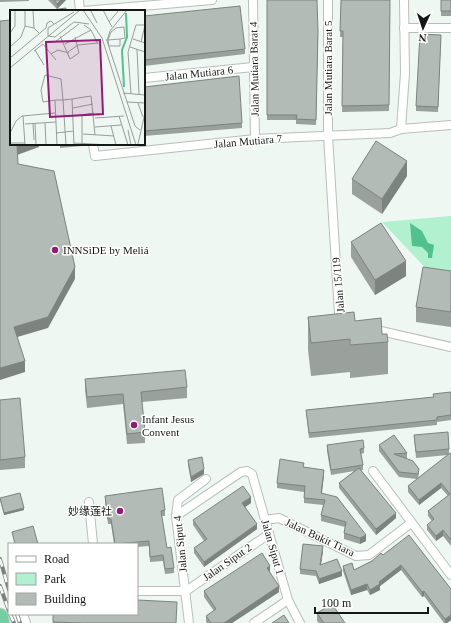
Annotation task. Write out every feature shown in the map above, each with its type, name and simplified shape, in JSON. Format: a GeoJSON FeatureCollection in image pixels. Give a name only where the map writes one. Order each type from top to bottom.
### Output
{"type":"FeatureCollection","features":[{"type":"Feature","properties":{"kind":"highway"},"geometry":{"type":"LineString","coordinates":[[0,616],[2,623]]}},
{"type":"Feature","properties":{"kind":"street"},"geometry":{"type":"LineString","coordinates":[[78,0],[81,10]]}},
{"type":"Feature","properties":{"kind":"street"},"geometry":{"type":"LineString","coordinates":[[92,10],[212,0]]}},
{"type":"Feature","properties":{"kind":"street","name":"Jalan Mutiara Barat 4"},"geometry":{"type":"LineString","coordinates":[[253,0],[255,139]]}},
{"type":"Feature","properties":{"kind":"street","name":"Jalan Mutiara Barat 5"},"geometry":{"type":"LineString","coordinates":[[328,0],[328,136]]}},
{"type":"Feature","properties":{"kind":"street"},"geometry":{"type":"LineString","coordinates":[[404,0],[404,80],[401,129],[451,125]]}},
{"type":"Feature","properties":{"kind":"street"},"geometry":{"type":"LineString","coordinates":[[404,28],[451,28]]}},
{"type":"Feature","properties":{"kind":"street","name":"Jalan Mutiara 6"},"geometry":{"type":"LineString","coordinates":[[145,78],[254,67]]}},
{"type":"Feature","properties":{"kind":"street","name":"Jalan Mutiara 7"},"geometry":{"type":"LineString","coordinates":[[94,145],[95,156],[255,139],[390,133],[401,129]]}},
{"type":"Feature","properties":{"kind":"street","name":"Jalan 15/119"},"geometry":{"type":"LineString","coordinates":[[328,136],[339,313],[341,318],[357,325],[451,347]]}},
{"type":"Feature","properties":{"kind":"street","name":"Jalan Siput 1"},"geometry":{"type":"LineString","coordinates":[[176,516],[241,472],[247,471],[252,474],[288,600],[300,623]]}},
{"type":"Feature","properties":{"kind":"street"},"geometry":{"type":"LineString","coordinates":[[373,471],[451,575]]}},
{"type":"Feature","properties":{"kind":"street","name":"Jalan Siput 4"},"geometry":{"type":"LineString","coordinates":[[189,623],[176,516],[178,500],[206,479]]}},
{"type":"Feature","properties":{"kind":"street"},"geometry":{"type":"LineString","coordinates":[[89,502],[93,543]]}},
{"type":"Feature","properties":{"kind":"street","name":"Jalan Bukit Tiara"},"geometry":{"type":"LineString","coordinates":[[265,520],[279,518],[356,556],[369,555],[411,523]]}},
{"type":"Feature","properties":{"kind":"street","name":"Jalan Siput 2"},"geometry":{"type":"LineString","coordinates":[[186,591],[268,534]]}},
{"type":"Feature","properties":{"kind":"street"},"geometry":{"type":"LineString","coordinates":[[138,591],[186,591]]}},
{"type":"Feature","properties":{"kind":"street"},"geometry":{"type":"LineString","coordinates":[[254,623],[288,600]]}},
{"type":"Feature","properties":{"kind":"green space"},"geometry":{"type":"Polygon","coordinates":[[[451,216],[451,276],[433,276],[382,222],[451,216]]]}},
{"type":"Feature","properties":{"kind":"shaded area"},"geometry":{"type":"Polygon","coordinates":[[[410,223],[422,231],[428,243],[434,245],[432,258],[428,258],[428,253],[422,247],[412,246],[410,223]]]}},
{"type":"Feature","properties":{"kind":"building"},"geometry":{"type":"Polygon","coordinates":[[[54,0],[61,0],[57,4],[54,0]]]}},
{"type":"Feature","properties":{"kind":"building"},"geometry":{"type":"Polygon","coordinates":[[[267,0],[317,0],[318,31],[316,120],[296,119],[297,115],[267,115],[267,0]]]}},
{"type":"Feature","properties":{"kind":"building"},"geometry":{"type":"Polygon","coordinates":[[[341,0],[390,0],[389,105],[342,106],[343,31],[340,31],[341,0]]]}},
{"type":"Feature","properties":{"kind":"building"},"geometry":{"type":"Polygon","coordinates":[[[441,0],[451,0],[451,11],[441,11],[441,0]]]}},
{"type":"Feature","properties":{"kind":"building"},"geometry":{"type":"Polygon","coordinates":[[[240,6],[245,49],[145,60],[145,16],[240,6]]]}},
{"type":"Feature","properties":{"kind":"building"},"geometry":{"type":"Polygon","coordinates":[[[66,8],[66,10],[52,10],[66,8]]]}},
{"type":"Feature","properties":{"kind":"building"},"geometry":{"type":"Polygon","coordinates":[[[10,20],[10,145],[17,145],[18,164],[54,171],[75,267],[48,317],[14,327],[25,361],[0,368],[0,21],[10,20]]]}},
{"type":"Feature","properties":{"kind":"building"},"geometry":{"type":"Polygon","coordinates":[[[420,34],[441,35],[438,107],[416,106],[420,34]]]}},
{"type":"Feature","properties":{"kind":"building"},"geometry":{"type":"Polygon","coordinates":[[[239,76],[242,123],[145,131],[145,87],[239,76]]]}},
{"type":"Feature","properties":{"kind":"building"},"geometry":{"type":"Polygon","coordinates":[[[376,141],[407,161],[382,199],[352,179],[376,141]]]}},
{"type":"Feature","properties":{"kind":"building"},"geometry":{"type":"Polygon","coordinates":[[[381,223],[406,261],[375,280],[351,242],[381,223]]]}},
{"type":"Feature","properties":{"kind":"building"},"geometry":{"type":"Polygon","coordinates":[[[423,267],[451,271],[451,312],[416,307],[423,267]]]}},
{"type":"Feature","properties":{"kind":"building"},"geometry":{"type":"Polygon","coordinates":[[[354,312],[355,321],[381,318],[382,334],[387,334],[388,342],[350,345],[350,339],[311,343],[308,317],[354,312]]]}},
{"type":"Feature","properties":{"kind":"building"},"geometry":{"type":"Polygon","coordinates":[[[185,370],[187,387],[141,392],[145,432],[127,434],[123,394],[87,397],[85,379],[185,370]]]}},
{"type":"Feature","properties":{"kind":"building"},"geometry":{"type":"Polygon","coordinates":[[[451,392],[451,415],[437,417],[437,420],[309,433],[306,410],[434,397],[433,394],[451,392]]]}},
{"type":"Feature","properties":{"kind":"building"},"geometry":{"type":"Polygon","coordinates":[[[20,398],[25,457],[0,460],[0,400],[20,398]]]}},
{"type":"Feature","properties":{"kind":"building"},"geometry":{"type":"Polygon","coordinates":[[[448,432],[449,449],[416,452],[414,435],[448,432]]]}},
{"type":"Feature","properties":{"kind":"building"},"geometry":{"type":"Polygon","coordinates":[[[394,435],[407,453],[394,454],[413,461],[419,469],[418,474],[399,472],[379,445],[394,435]]]}},
{"type":"Feature","properties":{"kind":"building"},"geometry":{"type":"Polygon","coordinates":[[[363,440],[364,448],[360,449],[363,465],[331,470],[327,445],[363,440]]]}},
{"type":"Feature","properties":{"kind":"building"},"geometry":{"type":"Polygon","coordinates":[[[450,453],[451,540],[443,530],[436,536],[427,525],[434,519],[428,511],[450,494],[441,483],[419,500],[408,486],[450,453]]]}},
{"type":"Feature","properties":{"kind":"building"},"geometry":{"type":"Polygon","coordinates":[[[202,457],[204,469],[191,477],[188,460],[202,457]]]}},
{"type":"Feature","properties":{"kind":"building"},"geometry":{"type":"Polygon","coordinates":[[[280,459],[304,463],[303,467],[324,470],[321,493],[337,497],[366,535],[360,538],[344,533],[346,522],[321,515],[325,500],[304,498],[305,486],[277,483],[280,459]]]}},
{"type":"Feature","properties":{"kind":"building"},"geometry":{"type":"Polygon","coordinates":[[[359,468],[396,513],[376,529],[339,483],[359,468]]]}},
{"type":"Feature","properties":{"kind":"building"},"geometry":{"type":"Polygon","coordinates":[[[243,486],[251,497],[242,503],[257,524],[204,562],[194,548],[207,539],[193,520],[243,486]]]}},
{"type":"Feature","properties":{"kind":"building"},"geometry":{"type":"Polygon","coordinates":[[[162,488],[165,510],[161,511],[167,548],[171,547],[174,568],[165,569],[163,555],[150,557],[149,541],[115,543],[111,519],[108,519],[105,496],[162,488]]]}},
{"type":"Feature","properties":{"kind":"building"},"geometry":{"type":"Polygon","coordinates":[[[20,493],[24,508],[4,513],[0,498],[20,493]]]}},
{"type":"Feature","properties":{"kind":"building"},"geometry":{"type":"Polygon","coordinates":[[[33,526],[38,543],[15,543],[12,532],[33,526]]]}},
{"type":"Feature","properties":{"kind":"building"},"geometry":{"type":"Polygon","coordinates":[[[409,535],[451,589],[451,615],[445,619],[424,591],[422,592],[401,565],[379,582],[380,584],[370,590],[367,584],[351,590],[343,566],[352,563],[354,570],[372,561],[381,553],[383,555],[409,535]]]}},
{"type":"Feature","properties":{"kind":"building"},"geometry":{"type":"Polygon","coordinates":[[[303,544],[323,546],[320,565],[337,559],[342,571],[319,579],[316,571],[300,569],[303,544]]]}},
{"type":"Feature","properties":{"kind":"building"},"geometry":{"type":"Polygon","coordinates":[[[262,553],[270,566],[267,568],[279,586],[224,623],[211,623],[206,616],[216,609],[204,591],[262,553]]]}},
{"type":"Feature","properties":{"kind":"building"},"geometry":{"type":"Polygon","coordinates":[[[138,600],[177,602],[176,623],[53,622],[53,615],[138,615],[138,600]]]}},
{"type":"Feature","properties":{"kind":"building"},"geometry":{"type":"Polygon","coordinates":[[[332,604],[345,623],[324,623],[317,613],[332,604]]]}},
{"type":"Feature","properties":{"kind":"building"},"geometry":{"type":"Polygon","coordinates":[[[284,615],[289,623],[272,623],[284,615]]]}},
{"type":"Feature","properties":{"kind":"railway"},"geometry":{"type":"LineString","coordinates":[[0,559],[8,587]]}},
{"type":"Feature","properties":{"kind":"railway"},"geometry":{"type":"LineString","coordinates":[[0,586],[8,608]]}},
{"type":"Feature","properties":{"kind":"railway"},"geometry":{"type":"LineString","coordinates":[[10,615],[14,623]]}},
{"type":"Feature","properties":{"kind":"railway"},"geometry":{"type":"LineString","coordinates":[[17,615],[20,623]]}},
{"type":"Feature","properties":{"kind":"place","name":"INNSiDE by Meliá"},"geometry":{"type":"Point","coordinates":[55,250]}},
{"type":"Feature","properties":{"kind":"place","name":"Infant Jesus Convent"},"geometry":{"type":"Point","coordinates":[134,425]}},
{"type":"Feature","properties":{"kind":"place","name":"妙缘莲社"},"geometry":{"type":"Point","coordinates":[120,511]}}]}
